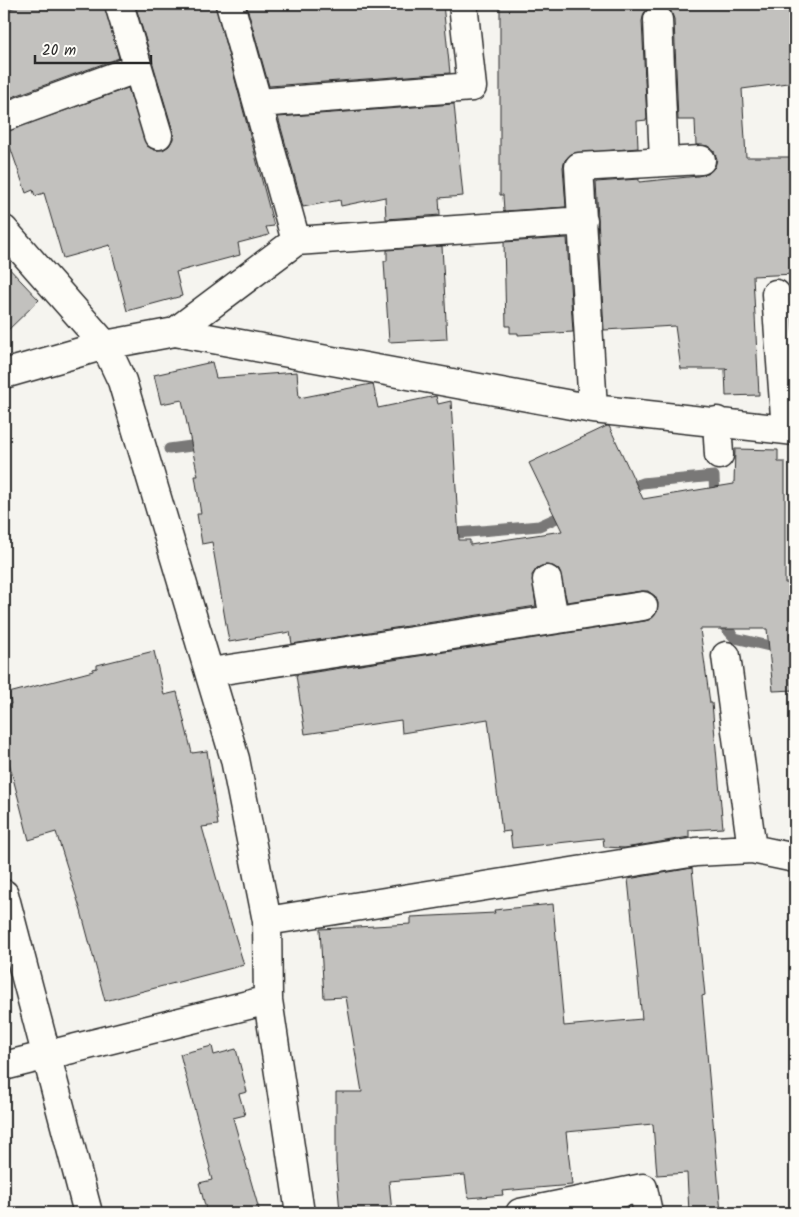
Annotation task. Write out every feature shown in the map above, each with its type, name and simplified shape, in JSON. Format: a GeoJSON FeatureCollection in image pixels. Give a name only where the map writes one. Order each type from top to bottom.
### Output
{"type":"FeatureCollection","features":[{"type":"Feature","properties":{"kind":"street"},"geometry":{"type":"LineString","coordinates":[[119,4],[158,136]]}},
{"type":"Feature","properties":{"kind":"street"},"geometry":{"type":"LineString","coordinates":[[230,4],[296,240]]}},
{"type":"Feature","properties":{"kind":"street"},"geometry":{"type":"LineString","coordinates":[[258,103],[472,87],[463,4]]}},
{"type":"Feature","properties":{"kind":"street"},"geometry":{"type":"LineString","coordinates":[[658,20],[664,162]]}},
{"type":"Feature","properties":{"kind":"street"},"geometry":{"type":"LineString","coordinates":[[4,117],[138,68]]}},
{"type":"Feature","properties":{"kind":"street"},"geometry":{"type":"LineString","coordinates":[[593,408],[579,167],[701,160]]}},
{"type":"Feature","properties":{"kind":"street"},"geometry":{"type":"LineString","coordinates":[[175,332],[296,240],[583,221]]}},
{"type":"Feature","properties":{"kind":"street"},"geometry":{"type":"LineString","coordinates":[[4,230],[105,345],[122,381],[210,672],[235,759],[267,921],[268,1000],[300,1213]]}},
{"type":"Feature","properties":{"kind":"street"},"geometry":{"type":"LineString","coordinates":[[4,374],[105,345],[175,332],[593,408],[790,431],[776,294]]}},
{"type":"Feature","properties":{"kind":"street"},"geometry":{"type":"LineString","coordinates":[[717,422],[718,455]]}},
{"type":"Feature","properties":{"kind":"street"},"geometry":{"type":"LineString","coordinates":[[547,580],[554,618]]}},
{"type":"Feature","properties":{"kind":"street"},"geometry":{"type":"LineString","coordinates":[[210,672],[642,606]]}},
{"type":"Feature","properties":{"kind":"street"},"geometry":{"type":"LineString","coordinates":[[726,656],[752,849]]}},
{"type":"Feature","properties":{"kind":"street"},"geometry":{"type":"LineString","coordinates":[[267,921],[696,852],[752,849],[795,858]]}},
{"type":"Feature","properties":{"kind":"street"},"geometry":{"type":"LineString","coordinates":[[4,894],[88,1213]]}},
{"type":"Feature","properties":{"kind":"street"},"geometry":{"type":"LineString","coordinates":[[4,1066],[268,1000]]}},
{"type":"Feature","properties":{"kind":"street"},"geometry":{"type":"LineString","coordinates":[[528,1212],[643,1188],[648,1213]]}},
{"type":"Feature","properties":{"kind":"building"},"geometry":{"type":"Polygon","coordinates":[[[24,4],[104,4],[119,58],[4,100],[4,11],[24,4]]]}},
{"type":"Feature","properties":{"kind":"building"},"geometry":{"type":"Polygon","coordinates":[[[135,4],[215,4],[274,226],[266,227],[269,235],[238,243],[240,255],[176,272],[182,296],[127,311],[110,245],[63,258],[44,193],[35,196],[33,190],[26,193],[5,132],[128,88],[147,146],[155,150],[163,150],[169,146],[173,139],[173,131],[135,4]]]}},
{"type":"Feature","properties":{"kind":"building"},"geometry":{"type":"Polygon","coordinates":[[[246,4],[443,4],[450,73],[269,86],[246,4]]]}},
{"type":"Feature","properties":{"kind":"building"},"geometry":{"type":"Polygon","coordinates":[[[500,4],[657,4],[649,7],[644,13],[642,21],[647,120],[637,121],[638,148],[571,154],[565,160],[563,167],[566,207],[504,211],[503,195],[500,195],[500,4]]]}},
{"type":"Feature","properties":{"kind":"building"},"geometry":{"type":"Polygon","coordinates":[[[657,4],[790,4],[790,23],[795,22],[795,82],[742,89],[746,157],[795,157],[795,274],[753,276],[759,395],[726,396],[725,370],[728,369],[681,369],[675,326],[604,330],[596,182],[639,179],[639,182],[698,176],[709,173],[715,167],[717,159],[714,151],[708,146],[696,145],[695,120],[678,120],[674,19],[671,11],[665,6],[657,4]]]}},
{"type":"Feature","properties":{"kind":"building"},"geometry":{"type":"Polygon","coordinates":[[[454,104],[463,196],[439,198],[440,215],[386,219],[385,197],[341,206],[340,200],[303,207],[278,117],[454,104]]]}},
{"type":"Feature","properties":{"kind":"building"},"geometry":{"type":"Polygon","coordinates":[[[567,238],[573,332],[518,335],[518,333],[510,333],[510,326],[506,326],[504,242],[567,238]]]}},
{"type":"Feature","properties":{"kind":"building"},"geometry":{"type":"Polygon","coordinates":[[[442,246],[447,339],[389,342],[384,261],[387,261],[387,250],[442,246]]]}},
{"type":"Feature","properties":{"kind":"building"},"geometry":{"type":"Polygon","coordinates":[[[4,263],[39,300],[4,334],[4,263]]]}},
{"type":"Feature","properties":{"kind":"building"},"geometry":{"type":"Polygon","coordinates":[[[212,362],[216,378],[297,372],[299,398],[373,384],[378,408],[436,396],[438,404],[451,401],[459,540],[470,540],[470,545],[562,531],[529,463],[607,426],[609,426],[643,499],[734,484],[735,449],[778,450],[778,462],[785,462],[785,583],[795,583],[795,690],[773,691],[767,629],[700,629],[710,703],[712,703],[723,828],[689,830],[689,837],[625,848],[604,847],[603,838],[512,848],[510,831],[502,832],[488,719],[402,733],[401,720],[305,734],[296,675],[645,621],[652,618],[657,612],[658,603],[655,596],[648,591],[567,602],[559,570],[553,566],[545,565],[537,568],[532,575],[536,606],[292,644],[290,632],[229,642],[212,542],[202,544],[197,514],[201,514],[195,476],[198,476],[182,400],[161,404],[154,375],[212,362]]]}},
{"type":"Feature","properties":{"kind":"building"},"geometry":{"type":"Polygon","coordinates":[[[154,651],[164,695],[177,692],[192,753],[207,751],[218,825],[202,827],[228,919],[230,919],[244,965],[105,1001],[81,911],[56,832],[29,840],[4,743],[4,706],[11,704],[9,693],[93,671],[93,669],[97,668],[97,665],[154,651]]]}},
{"type":"Feature","properties":{"kind":"building"},"geometry":{"type":"Polygon","coordinates":[[[692,868],[705,995],[702,996],[721,1213],[689,1213],[687,1173],[657,1175],[653,1124],[566,1132],[572,1185],[502,1191],[503,1195],[468,1198],[465,1175],[389,1181],[392,1213],[340,1213],[336,1163],[336,1092],[362,1092],[346,997],[324,998],[320,929],[411,924],[411,917],[495,913],[494,910],[553,904],[564,1026],[642,1019],[628,879],[692,868]]]}},
{"type":"Feature","properties":{"kind":"building"},"geometry":{"type":"Polygon","coordinates":[[[212,1046],[214,1055],[236,1049],[247,1092],[239,1094],[245,1115],[233,1118],[260,1213],[207,1213],[199,1183],[212,1180],[210,1168],[180,1054],[212,1046]]]}},
{"type":"Feature","properties":{"kind":"waterway"},"geometry":{"type":"LineString","coordinates":[[169,449],[206,444]]}},
{"type":"Feature","properties":{"kind":"waterway"},"geometry":{"type":"LineString","coordinates":[[622,491],[642,483],[714,476],[715,502]]}},
{"type":"Feature","properties":{"kind":"waterway"},"geometry":{"type":"LineString","coordinates":[[445,534],[539,526],[570,512]]}},
{"type":"Feature","properties":{"kind":"waterway"},"geometry":{"type":"LineString","coordinates":[[719,618],[735,638],[795,652]]}}]}
